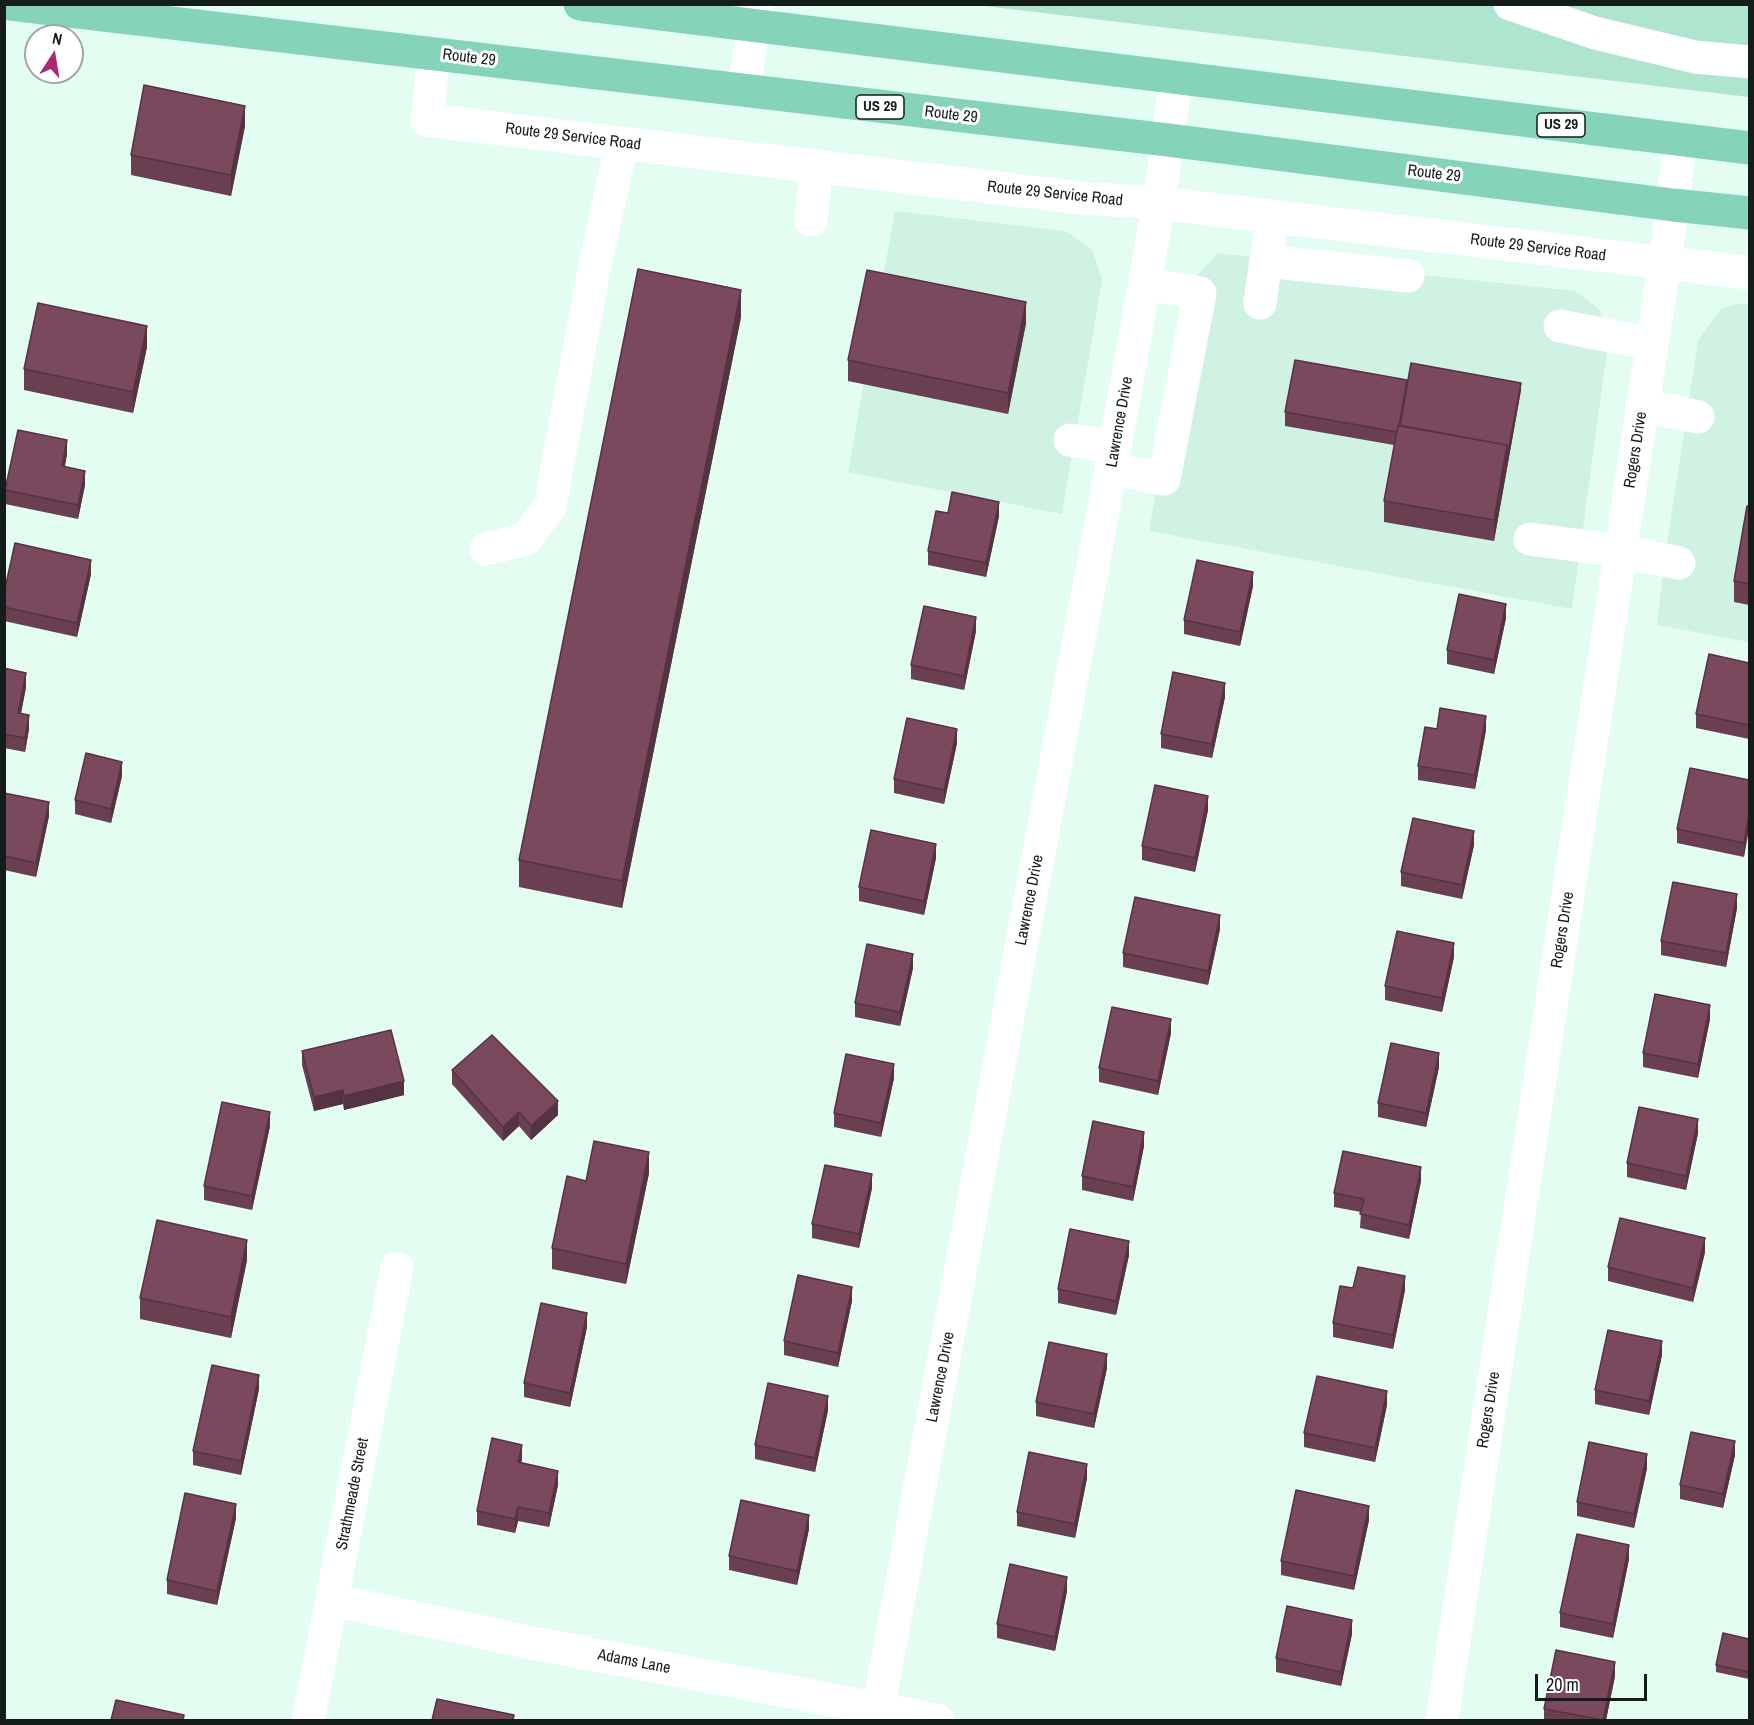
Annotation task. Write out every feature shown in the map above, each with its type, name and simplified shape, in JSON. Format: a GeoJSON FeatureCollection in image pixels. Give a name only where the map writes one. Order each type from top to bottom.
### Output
{"type":"FeatureCollection","features":[{"type":"Feature","properties":{"kind":"main road","name":"Route 29"},"geometry":{"type":"LineString","coordinates":[[10,4],[434,53],[743,92],[1168,140],[1749,213]]}},
{"type":"Feature","properties":{"kind":"main road","name":"US 29"},"geometry":{"type":"LineString","coordinates":[[580,4],[756,15],[1176,77],[1749,148]]}},
{"type":"Feature","properties":{"kind":"street"},"geometry":{"type":"LineString","coordinates":[[1509,4],[1595,33],[1695,57],[1749,62]]}},
{"type":"Feature","properties":{"kind":"street"},"geometry":{"type":"LineString","coordinates":[[743,92],[756,15]]}},
{"type":"Feature","properties":{"kind":"street","name":"Route 29 Service Road"},"geometry":{"type":"LineString","coordinates":[[434,53],[428,120],[817,166],[944,195],[1081,198],[1159,203],[1749,273]]}},
{"type":"Feature","properties":{"kind":"street","name":"Lawrence Drive"},"geometry":{"type":"LineString","coordinates":[[877,1715],[1145,284],[1159,203],[1176,77]]}},
{"type":"Feature","properties":{"kind":"street","name":"Rogers Drive"},"geometry":{"type":"LineString","coordinates":[[1442,1720],[1652,344],[1681,139]]}},
{"type":"Feature","properties":{"kind":"street"},"geometry":{"type":"LineString","coordinates":[[486,549],[526,539],[550,506],[595,265],[622,143]]}},
{"type":"Feature","properties":{"kind":"street"},"geometry":{"type":"LineString","coordinates":[[811,220],[817,166]]}},
{"type":"Feature","properties":{"kind":"street"},"geometry":{"type":"LineString","coordinates":[[1260,303],[1273,217]]}},
{"type":"Feature","properties":{"kind":"street"},"geometry":{"type":"LineString","coordinates":[[1266,261],[1408,276]]}},
{"type":"Feature","properties":{"kind":"street"},"geometry":{"type":"LineString","coordinates":[[1070,440],[1164,479],[1200,293],[1145,284]]}},
{"type":"Feature","properties":{"kind":"street"},"geometry":{"type":"LineString","coordinates":[[1560,326],[1652,344]]}},
{"type":"Feature","properties":{"kind":"street"},"geometry":{"type":"LineString","coordinates":[[1642,405],[1698,417]]}},
{"type":"Feature","properties":{"kind":"street"},"geometry":{"type":"LineString","coordinates":[[1530,539],[1679,563]]}},
{"type":"Feature","properties":{"kind":"street","name":"Strathmeade Street"},"geometry":{"type":"LineString","coordinates":[[308,1720],[397,1268]]}},
{"type":"Feature","properties":{"kind":"street","name":"Adams Lane"},"geometry":{"type":"LineString","coordinates":[[332,1600],[877,1715],[937,1720]]}},
{"type":"Feature","properties":{"kind":"shaded area"},"geometry":{"type":"Polygon","coordinates":[[[976,5],[1749,5],[1749,97],[976,5]]]}},
{"type":"Feature","properties":{"kind":"shaded area"},"geometry":{"type":"Polygon","coordinates":[[[895,211],[1065,231],[1092,249],[1102,280],[1062,514],[848,472],[895,211]]]}},
{"type":"Feature","properties":{"kind":"shaded area"},"geometry":{"type":"Polygon","coordinates":[[[1218,253],[1575,291],[1599,309],[1609,337],[1572,609],[1149,531],[1191,282],[1218,253]]]}},
{"type":"Feature","properties":{"kind":"shaded area"},"geometry":{"type":"Polygon","coordinates":[[[1738,304],[1749,305],[1749,642],[1657,625],[1698,340],[1721,309],[1738,304]]]}},
{"type":"Feature","properties":{"kind":"building"},"geometry":{"type":"Polygon","coordinates":[[[144,85],[245,106],[231,175],[131,155],[144,85]]]}},
{"type":"Feature","properties":{"kind":"building"},"geometry":{"type":"Polygon","coordinates":[[[638,269],[741,290],[622,881],[519,860],[638,269]]]}},
{"type":"Feature","properties":{"kind":"building"},"geometry":{"type":"Polygon","coordinates":[[[867,270],[1026,302],[1008,393],[848,360],[867,270]]]}},
{"type":"Feature","properties":{"kind":"building"},"geometry":{"type":"Polygon","coordinates":[[[38,303],[147,326],[133,392],[24,369],[38,303]]]}},
{"type":"Feature","properties":{"kind":"building"},"geometry":{"type":"Polygon","coordinates":[[[1295,360],[1407,380],[1397,432],[1285,412],[1295,360]]]}},
{"type":"Feature","properties":{"kind":"building"},"geometry":{"type":"Polygon","coordinates":[[[1411,363],[1521,383],[1507,458],[1507,445],[1400,426],[1411,363]]]}},
{"type":"Feature","properties":{"kind":"building"},"geometry":{"type":"Polygon","coordinates":[[[1398,425],[1507,445],[1494,520],[1384,501],[1398,425]]]}},
{"type":"Feature","properties":{"kind":"building"},"geometry":{"type":"Polygon","coordinates":[[[18,430],[67,440],[62,466],[85,471],[78,505],[5,490],[18,430]]]}},
{"type":"Feature","properties":{"kind":"building"},"geometry":{"type":"Polygon","coordinates":[[[952,492],[999,502],[986,563],[928,551],[936,511],[948,513],[952,492]]]}},
{"type":"Feature","properties":{"kind":"building"},"geometry":{"type":"Polygon","coordinates":[[[1747,506],[1749,506],[1749,584],[1734,581],[1747,506]]]}},
{"type":"Feature","properties":{"kind":"building"},"geometry":{"type":"Polygon","coordinates":[[[15,543],[91,560],[77,623],[4,607],[4,593],[15,543]]]}},
{"type":"Feature","properties":{"kind":"building"},"geometry":{"type":"Polygon","coordinates":[[[1197,560],[1253,572],[1240,632],[1184,620],[1197,560]]]}},
{"type":"Feature","properties":{"kind":"building"},"geometry":{"type":"Polygon","coordinates":[[[1459,594],[1506,604],[1494,660],[1447,650],[1459,594]]]}},
{"type":"Feature","properties":{"kind":"building"},"geometry":{"type":"Polygon","coordinates":[[[924,606],[976,617],[964,676],[911,665],[924,606]]]}},
{"type":"Feature","properties":{"kind":"building"},"geometry":{"type":"Polygon","coordinates":[[[1709,654],[1749,663],[1749,725],[1696,714],[1709,654]]]}},
{"type":"Feature","properties":{"kind":"building"},"geometry":{"type":"Polygon","coordinates":[[[4,668],[26,673],[18,713],[29,715],[25,738],[4,734],[4,668]]]}},
{"type":"Feature","properties":{"kind":"building"},"geometry":{"type":"Polygon","coordinates":[[[1173,672],[1225,683],[1212,744],[1161,734],[1173,672]]]}},
{"type":"Feature","properties":{"kind":"building"},"geometry":{"type":"Polygon","coordinates":[[[1440,708],[1486,716],[1475,775],[1418,766],[1425,727],[1437,729],[1440,708]]]}},
{"type":"Feature","properties":{"kind":"building"},"geometry":{"type":"Polygon","coordinates":[[[907,718],[957,729],[944,790],[894,779],[907,718]]]}},
{"type":"Feature","properties":{"kind":"building"},"geometry":{"type":"Polygon","coordinates":[[[86,753],[122,762],[111,809],[75,800],[86,753]]]}},
{"type":"Feature","properties":{"kind":"building"},"geometry":{"type":"Polygon","coordinates":[[[1690,768],[1749,780],[1749,815],[1744,843],[1677,829],[1690,768]]]}},
{"type":"Feature","properties":{"kind":"building"},"geometry":{"type":"Polygon","coordinates":[[[1155,785],[1208,796],[1195,858],[1142,846],[1155,785]]]}},
{"type":"Feature","properties":{"kind":"building"},"geometry":{"type":"Polygon","coordinates":[[[4,793],[49,802],[36,863],[4,856],[4,793]]]}},
{"type":"Feature","properties":{"kind":"building"},"geometry":{"type":"Polygon","coordinates":[[[1413,818],[1474,831],[1462,885],[1401,872],[1413,818]]]}},
{"type":"Feature","properties":{"kind":"building"},"geometry":{"type":"Polygon","coordinates":[[[871,830],[936,844],[924,901],[859,887],[871,830]]]}},
{"type":"Feature","properties":{"kind":"building"},"geometry":{"type":"Polygon","coordinates":[[[1673,882],[1737,894],[1726,953],[1661,941],[1673,882]]]}},
{"type":"Feature","properties":{"kind":"building"},"geometry":{"type":"Polygon","coordinates":[[[1135,897],[1220,915],[1208,971],[1123,953],[1135,897]]]}},
{"type":"Feature","properties":{"kind":"building"},"geometry":{"type":"Polygon","coordinates":[[[1397,931],[1454,943],[1442,998],[1385,986],[1397,931]]]}},
{"type":"Feature","properties":{"kind":"building"},"geometry":{"type":"Polygon","coordinates":[[[867,944],[913,954],[900,1012],[855,1003],[867,944]]]}},
{"type":"Feature","properties":{"kind":"building"},"geometry":{"type":"Polygon","coordinates":[[[1655,994],[1710,1005],[1698,1064],[1643,1053],[1655,994]]]}},
{"type":"Feature","properties":{"kind":"building"},"geometry":{"type":"Polygon","coordinates":[[[1112,1007],[1171,1019],[1158,1081],[1099,1068],[1112,1007]]]}},
{"type":"Feature","properties":{"kind":"building"},"geometry":{"type":"Polygon","coordinates":[[[391,1030],[404,1081],[344,1096],[343,1090],[314,1097],[302,1051],[391,1030]]]}},
{"type":"Feature","properties":{"kind":"building"},"geometry":{"type":"Polygon","coordinates":[[[492,1035],[558,1101],[531,1126],[519,1112],[503,1127],[452,1070],[492,1035]]]}},
{"type":"Feature","properties":{"kind":"building"},"geometry":{"type":"Polygon","coordinates":[[[1391,1043],[1439,1053],[1426,1113],[1378,1103],[1391,1043]]]}},
{"type":"Feature","properties":{"kind":"building"},"geometry":{"type":"Polygon","coordinates":[[[846,1054],[894,1064],[881,1123],[834,1113],[846,1054]]]}},
{"type":"Feature","properties":{"kind":"building"},"geometry":{"type":"Polygon","coordinates":[[[222,1102],[270,1112],[252,1196],[204,1186],[222,1102]]]}},
{"type":"Feature","properties":{"kind":"building"},"geometry":{"type":"Polygon","coordinates":[[[1639,1107],[1698,1119],[1686,1176],[1627,1163],[1639,1107]]]}},
{"type":"Feature","properties":{"kind":"building"},"geometry":{"type":"Polygon","coordinates":[[[1093,1121],[1144,1132],[1133,1187],[1082,1176],[1093,1121]]]}},
{"type":"Feature","properties":{"kind":"building"},"geometry":{"type":"Polygon","coordinates":[[[594,1141],[649,1152],[626,1264],[552,1248],[567,1176],[586,1181],[594,1141]]]}},
{"type":"Feature","properties":{"kind":"building"},"geometry":{"type":"Polygon","coordinates":[[[1343,1151],[1421,1167],[1409,1225],[1360,1214],[1364,1199],[1334,1193],[1343,1151]]]}},
{"type":"Feature","properties":{"kind":"building"},"geometry":{"type":"Polygon","coordinates":[[[825,1165],[872,1174],[859,1234],[812,1224],[825,1165]]]}},
{"type":"Feature","properties":{"kind":"building"},"geometry":{"type":"Polygon","coordinates":[[[1620,1218],[1705,1238],[1693,1288],[1608,1267],[1620,1218]]]}},
{"type":"Feature","properties":{"kind":"building"},"geometry":{"type":"Polygon","coordinates":[[[157,1220],[247,1240],[231,1317],[140,1298],[157,1220]]]}},
{"type":"Feature","properties":{"kind":"building"},"geometry":{"type":"Polygon","coordinates":[[[1070,1229],[1129,1241],[1116,1301],[1058,1289],[1070,1229]]]}},
{"type":"Feature","properties":{"kind":"building"},"geometry":{"type":"Polygon","coordinates":[[[1358,1267],[1405,1276],[1393,1335],[1333,1323],[1340,1286],[1353,1288],[1358,1267]]]}},
{"type":"Feature","properties":{"kind":"building"},"geometry":{"type":"Polygon","coordinates":[[[798,1275],[852,1287],[838,1353],[784,1341],[798,1275]]]}},
{"type":"Feature","properties":{"kind":"building"},"geometry":{"type":"Polygon","coordinates":[[[541,1303],[587,1313],[570,1393],[524,1383],[541,1303]]]}},
{"type":"Feature","properties":{"kind":"building"},"geometry":{"type":"Polygon","coordinates":[[[1608,1330],[1662,1341],[1649,1401],[1595,1390],[1608,1330]]]}},
{"type":"Feature","properties":{"kind":"building"},"geometry":{"type":"Polygon","coordinates":[[[1049,1342],[1107,1354],[1094,1414],[1036,1402],[1049,1342]]]}},
{"type":"Feature","properties":{"kind":"building"},"geometry":{"type":"Polygon","coordinates":[[[212,1365],[259,1375],[241,1461],[193,1451],[212,1365]]]}},
{"type":"Feature","properties":{"kind":"building"},"geometry":{"type":"Polygon","coordinates":[[[1317,1376],[1387,1391],[1375,1448],[1304,1433],[1317,1376]]]}},
{"type":"Feature","properties":{"kind":"building"},"geometry":{"type":"Polygon","coordinates":[[[768,1383],[828,1396],[815,1458],[755,1445],[768,1383]]]}},
{"type":"Feature","properties":{"kind":"building"},"geometry":{"type":"Polygon","coordinates":[[[1691,1432],[1735,1441],[1723,1494],[1680,1485],[1691,1432]]]}},
{"type":"Feature","properties":{"kind":"building"},"geometry":{"type":"Polygon","coordinates":[[[492,1438],[522,1445],[518,1462],[558,1471],[549,1513],[518,1507],[515,1519],[477,1511],[492,1438]]]}},
{"type":"Feature","properties":{"kind":"building"},"geometry":{"type":"Polygon","coordinates":[[[1589,1442],[1647,1454],[1634,1514],[1577,1502],[1589,1442]]]}},
{"type":"Feature","properties":{"kind":"building"},"geometry":{"type":"Polygon","coordinates":[[[1029,1452],[1087,1464],[1075,1524],[1017,1512],[1029,1452]]]}},
{"type":"Feature","properties":{"kind":"building"},"geometry":{"type":"Polygon","coordinates":[[[1296,1490],[1369,1506],[1354,1576],[1281,1561],[1296,1490]]]}},
{"type":"Feature","properties":{"kind":"building"},"geometry":{"type":"Polygon","coordinates":[[[185,1493],[236,1504],[217,1591],[167,1580],[185,1493]]]}},
{"type":"Feature","properties":{"kind":"building"},"geometry":{"type":"Polygon","coordinates":[[[741,1500],[809,1515],[797,1571],[729,1556],[741,1500]]]}},
{"type":"Feature","properties":{"kind":"building"},"geometry":{"type":"Polygon","coordinates":[[[1577,1534],[1629,1545],[1613,1624],[1560,1613],[1577,1534]]]}},
{"type":"Feature","properties":{"kind":"building"},"geometry":{"type":"Polygon","coordinates":[[[1010,1564],[1067,1577],[1055,1637],[997,1624],[1010,1564]]]}},
{"type":"Feature","properties":{"kind":"building"},"geometry":{"type":"Polygon","coordinates":[[[1287,1606],[1352,1620],[1341,1672],[1276,1658],[1287,1606]]]}},
{"type":"Feature","properties":{"kind":"building"},"geometry":{"type":"Polygon","coordinates":[[[1723,1633],[1749,1639],[1749,1672],[1716,1665],[1723,1633]]]}},
{"type":"Feature","properties":{"kind":"building"},"geometry":{"type":"Polygon","coordinates":[[[1556,1650],[1615,1662],[1603,1720],[1544,1709],[1556,1650]]]}},
{"type":"Feature","properties":{"kind":"building"},"geometry":{"type":"Polygon","coordinates":[[[437,1699],[514,1715],[513,1720],[432,1720],[437,1699]]]}},
{"type":"Feature","properties":{"kind":"building"},"geometry":{"type":"Polygon","coordinates":[[[116,1700],[184,1715],[183,1720],[111,1720],[116,1700]]]}}]}
